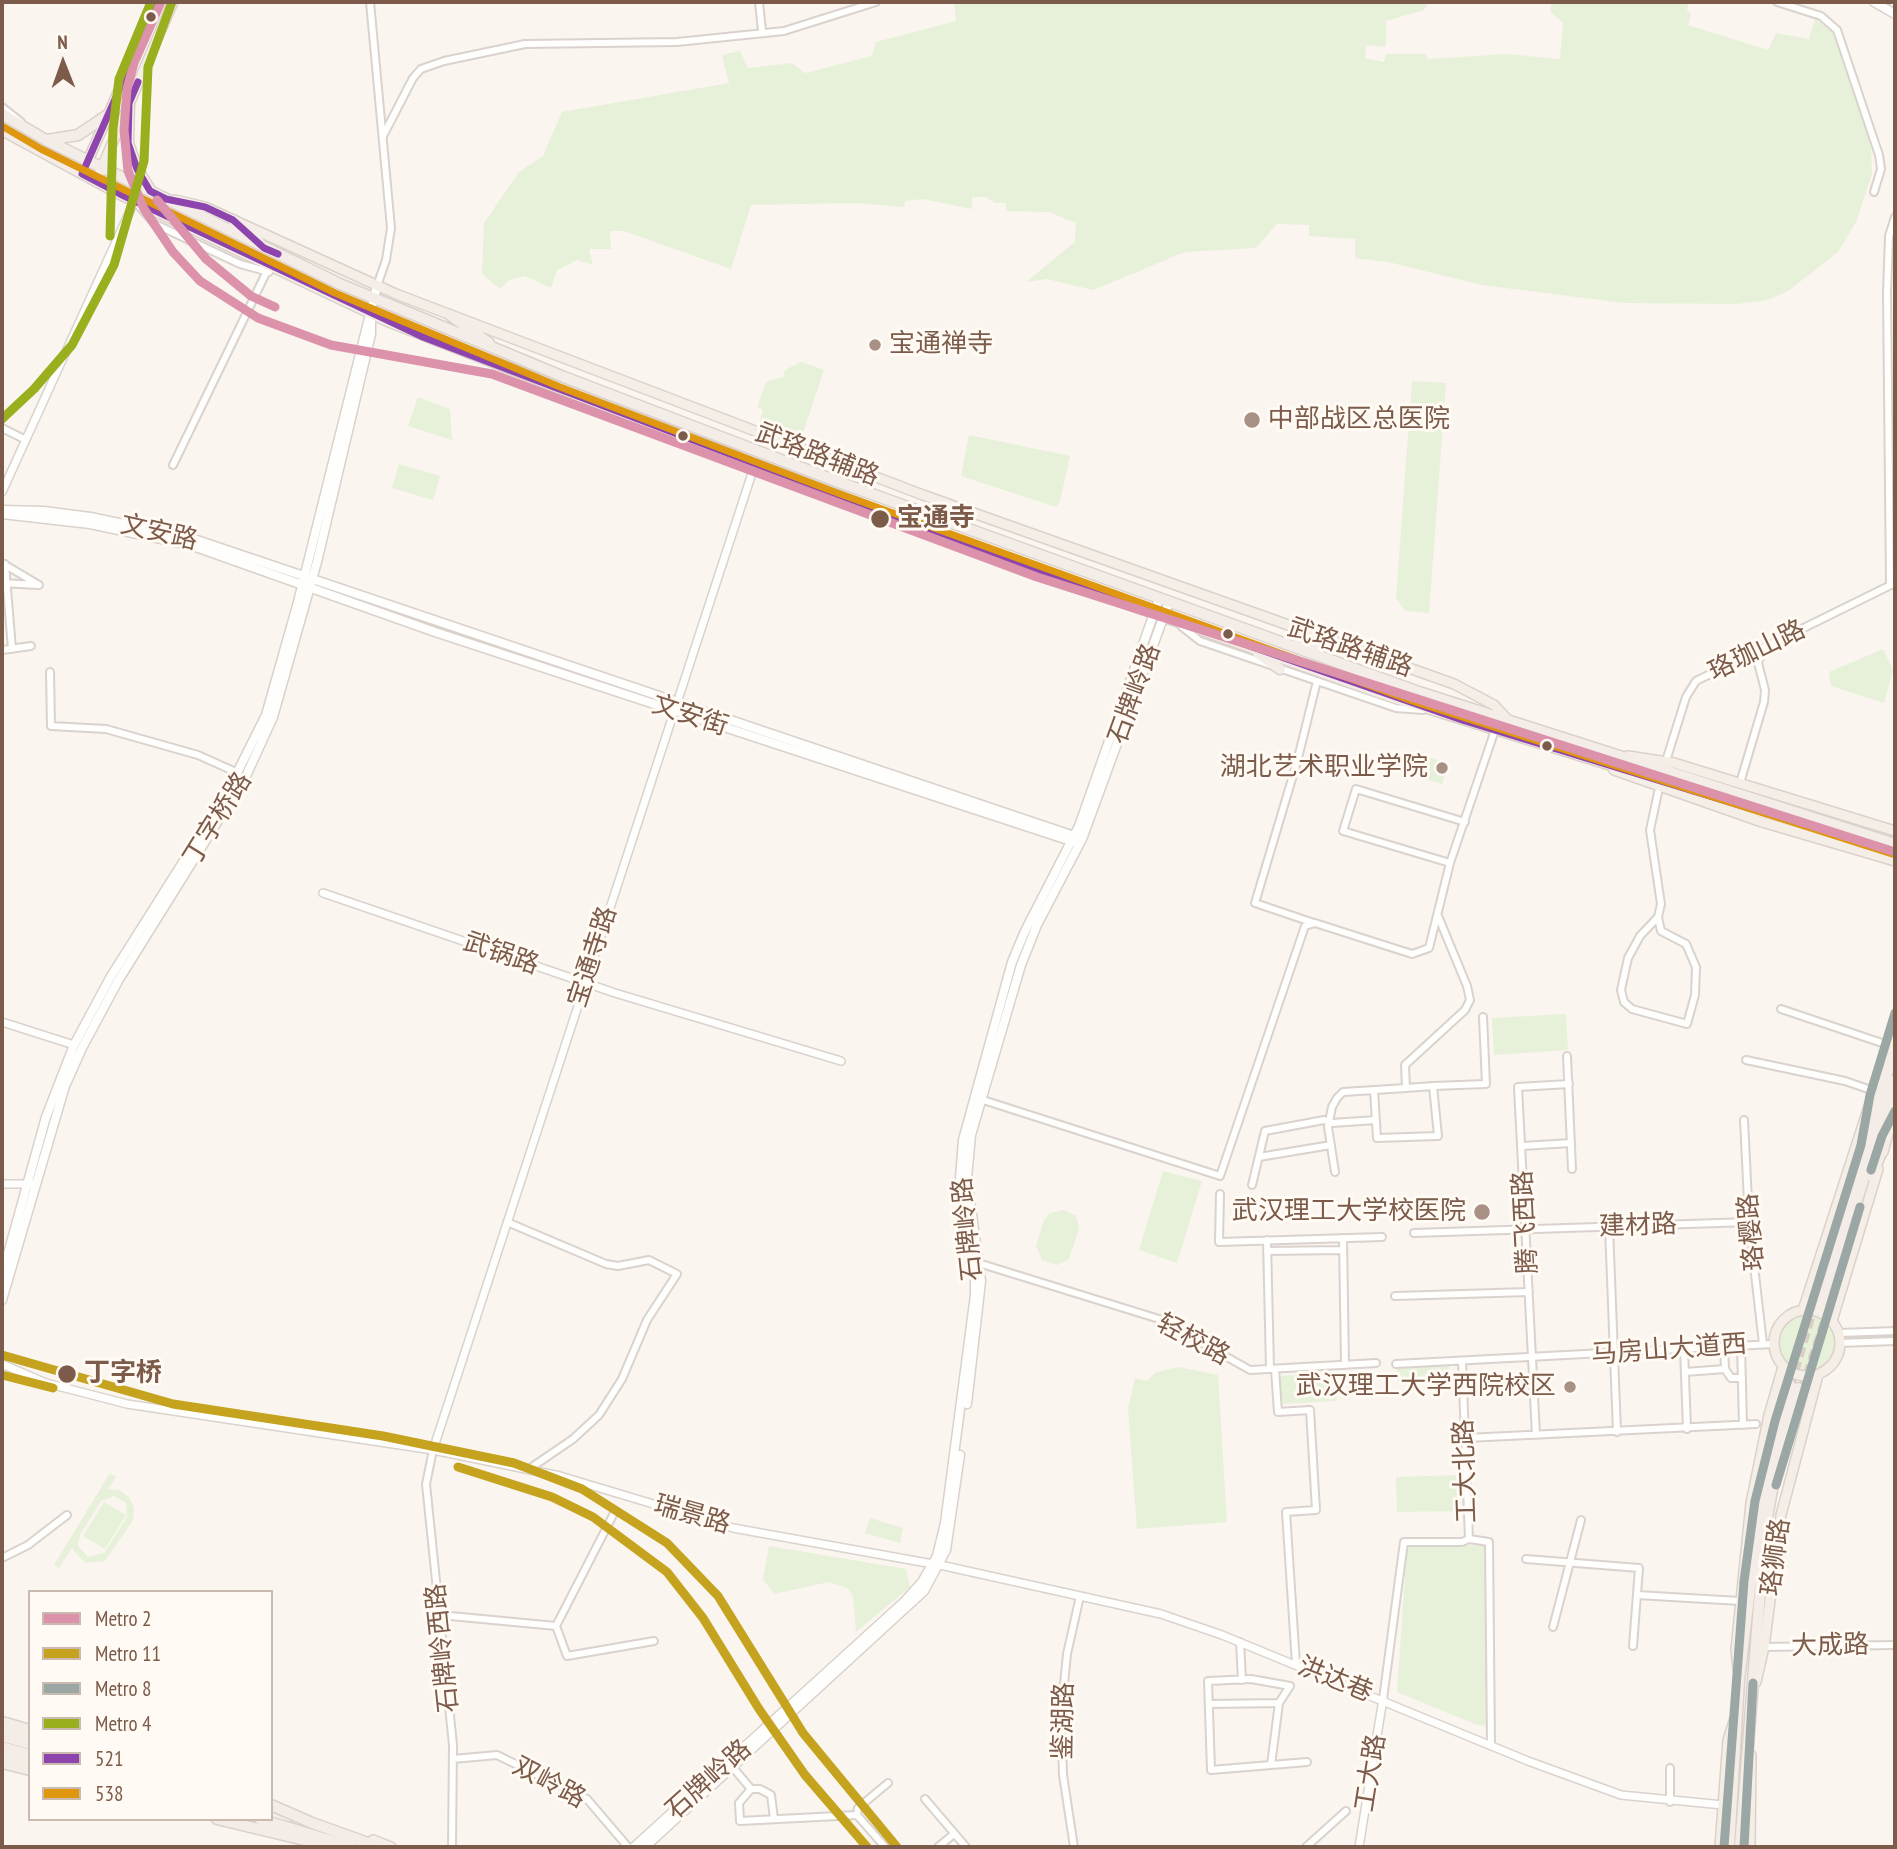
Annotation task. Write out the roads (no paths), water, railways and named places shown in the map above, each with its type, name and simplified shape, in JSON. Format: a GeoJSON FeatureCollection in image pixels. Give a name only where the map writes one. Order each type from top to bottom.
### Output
{"type":"FeatureCollection","features":[{"type":"Feature","properties":{"kind":"highway"},"geometry":{"type":"LineString","coordinates":[[129,103],[128,143],[137,169],[150,191]]}},
{"type":"Feature","properties":{"kind":"highway"},"geometry":{"type":"LineString","coordinates":[[2,114],[46,140],[264,248],[374,299],[504,353],[836,481],[1287,645],[1508,720],[1895,844]]}},
{"type":"Feature","properties":{"kind":"highway"},"geometry":{"type":"LineString","coordinates":[[46,140],[78,135],[109,114]]}},
{"type":"Feature","properties":{"kind":"highway"},"geometry":{"type":"LineString","coordinates":[[2,130],[96,181],[371,314],[755,464],[1159,616],[1433,710],[1895,853]]}},
{"type":"Feature","properties":{"kind":"highway"},"geometry":{"type":"LineString","coordinates":[[233,220],[264,248]]}},
{"type":"Feature","properties":{"kind":"highway"},"geometry":{"type":"LineString","coordinates":[[450,315],[504,353]]}},
{"type":"Feature","properties":{"kind":"highway"},"geometry":{"type":"LineString","coordinates":[[1246,645],[1280,668]]}},
{"type":"Feature","properties":{"kind":"highway"},"geometry":{"type":"LineString","coordinates":[[1287,645],[1338,645]]}},
{"type":"Feature","properties":{"kind":"highway"},"geometry":{"type":"LineString","coordinates":[[1819,1304],[1892,1047]]}},
{"type":"Feature","properties":{"kind":"highway"},"geometry":{"type":"LineString","coordinates":[[1819,1304],[1895,1080]]}},
{"type":"Feature","properties":{"kind":"highway"},"geometry":{"type":"LineString","coordinates":[[1819,1304],[1884,1145]]}},
{"type":"Feature","properties":{"kind":"highway"},"geometry":{"type":"LineString","coordinates":[[1740,1847],[1770,1500],[1804,1388]]}},
{"type":"Feature","properties":{"kind":"highway"},"geometry":{"type":"LineString","coordinates":[[1729,1847],[1739,1681],[1761,1501],[1804,1388]]}},
{"type":"Feature","properties":{"kind":"highway"},"geometry":{"type":"LineString","coordinates":[[2,1722],[24,1729]]}},
{"type":"Feature","properties":{"kind":"highway"},"geometry":{"type":"LineString","coordinates":[[2,1736],[28,1741]]}},
{"type":"Feature","properties":{"kind":"highway"},"geometry":{"type":"LineString","coordinates":[[2,1747],[28,1754]]}},
{"type":"Feature","properties":{"kind":"highway"},"geometry":{"type":"LineString","coordinates":[[2,1763],[28,1770]]}},
{"type":"Feature","properties":{"kind":"highway"},"geometry":{"type":"LineString","coordinates":[[273,1809],[379,1847]]}},
{"type":"Feature","properties":{"kind":"highway"},"geometry":{"type":"LineString","coordinates":[[225,1821],[335,1847]]}},
{"type":"Feature","properties":{"kind":"highway"},"geometry":{"type":"LineString","coordinates":[[267,1821],[352,1847]]}},
{"type":"Feature","properties":{"kind":"main road"},"geometry":{"type":"LineString","coordinates":[[82,174],[158,2]]}},
{"type":"Feature","properties":{"kind":"main road"},"geometry":{"type":"LineString","coordinates":[[96,181],[173,2]]}},
{"type":"Feature","properties":{"kind":"main road"},"geometry":{"type":"LineString","coordinates":[[1874,2],[1895,14]]}},
{"type":"Feature","properties":{"kind":"main road","name":"武珞路辅路"},"geometry":{"type":"LineString","coordinates":[[166,199],[205,207],[377,286],[1011,528],[1471,691],[1494,705],[1508,720]]}},
{"type":"Feature","properties":{"kind":"main road","name":"丁字桥路"},"geometry":{"type":"LineString","coordinates":[[2,1275],[65,1086],[101,1011],[237,792],[273,717],[377,286]]}},
{"type":"Feature","properties":{"kind":"main road","name":"文安路"},"geometry":{"type":"LineString","coordinates":[[2,512],[12,508],[79,516],[191,538],[307,582]]}},
{"type":"Feature","properties":{"kind":"main road","name":"丁字桥路"},"geometry":{"type":"LineString","coordinates":[[2,1300],[57,1084],[74,1045],[110,978],[238,773],[266,715],[307,582]]}},
{"type":"Feature","properties":{"kind":"main road","name":"文安街"},"geometry":{"type":"LineString","coordinates":[[307,582],[1077,840]]}},
{"type":"Feature","properties":{"kind":"main road","name":"石牌岭路"},"geometry":{"type":"LineString","coordinates":[[645,1847],[905,1601],[937,1564],[959,1426],[975,1294],[976,1263],[960,1178],[963,1140],[978,1099],[1012,962],[1025,931],[1077,840],[1164,600]]}},
{"type":"Feature","properties":{"kind":"main road"},"geometry":{"type":"LineString","coordinates":[[1615,754],[1666,761],[1895,831]]}},
{"type":"Feature","properties":{"kind":"main road"},"geometry":{"type":"LineString","coordinates":[[1596,762],[1659,788],[1895,861]]}},
{"type":"Feature","properties":{"kind":"main road"},"geometry":{"type":"LineString","coordinates":[[1892,1047],[1895,1026]]}},
{"type":"Feature","properties":{"kind":"main road"},"geometry":{"type":"LineString","coordinates":[[1884,1145],[1895,1108]]}},
{"type":"Feature","properties":{"kind":"main road"},"geometry":{"type":"LineString","coordinates":[[1819,1304],[1819,1312],[1832,1321]]}},
{"type":"Feature","properties":{"kind":"main road"},"geometry":{"type":"LineString","coordinates":[[1780,1374],[1818,1375],[1832,1365],[1839,1338],[1832,1321],[1819,1304]]}},
{"type":"Feature","properties":{"kind":"main road"},"geometry":{"type":"LineString","coordinates":[[1804,1388],[1780,1374],[1773,1343],[1776,1331],[1784,1319],[1819,1304]]}},
{"type":"Feature","properties":{"kind":"main road","name":"珞狮路"},"geometry":{"type":"LineString","coordinates":[[1739,1681],[1736,1649],[1751,1503],[1780,1374]]}},
{"type":"Feature","properties":{"kind":"main road","name":"珞狮路"},"geometry":{"type":"LineString","coordinates":[[1754,1691],[1764,1647],[1781,1516],[1803,1424],[1804,1388],[1818,1375]]}},
{"type":"Feature","properties":{"kind":"main road"},"geometry":{"type":"LineString","coordinates":[[1720,1847],[1728,1740],[1737,1713]]}},
{"type":"Feature","properties":{"kind":"main road"},"geometry":{"type":"LineString","coordinates":[[2,1730],[28,1740]]}},
{"type":"Feature","properties":{"kind":"main road"},"geometry":{"type":"LineString","coordinates":[[1750,1748],[1750,1847]]}},
{"type":"Feature","properties":{"kind":"main road"},"geometry":{"type":"LineString","coordinates":[[2,1754],[28,1761]]}},
{"type":"Feature","properties":{"kind":"main road","name":"石牌岭路"},"geometry":{"type":"LineString","coordinates":[[634,1847],[731,1765]]}},
{"type":"Feature","properties":{"kind":"main road"},"geometry":{"type":"LineString","coordinates":[[273,1809],[391,1847]]}},
{"type":"Feature","properties":{"kind":"main road"},"geometry":{"type":"LineString","coordinates":[[246,1821],[335,1847]]}},
{"type":"Feature","properties":{"kind":"street"},"geometry":{"type":"LineString","coordinates":[[370,2],[391,228],[386,260],[377,286]]}},
{"type":"Feature","properties":{"kind":"street"},"geometry":{"type":"LineString","coordinates":[[759,2],[762,32]]}},
{"type":"Feature","properties":{"kind":"street"},"geometry":{"type":"LineString","coordinates":[[383,135],[413,78],[421,69],[444,61],[524,44],[677,42],[784,32],[876,2]]}},
{"type":"Feature","properties":{"kind":"street"},"geometry":{"type":"LineString","coordinates":[[1777,2],[1821,16],[1838,30],[1879,155],[1881,169],[1874,192]]}},
{"type":"Feature","properties":{"kind":"street"},"geometry":{"type":"LineString","coordinates":[[2,107],[26,129]]}},
{"type":"Feature","properties":{"kind":"street"},"geometry":{"type":"LineString","coordinates":[[2,492],[135,200],[155,224],[240,264],[301,278]]}},
{"type":"Feature","properties":{"kind":"street"},"geometry":{"type":"LineString","coordinates":[[1893,584],[1887,293],[1889,236],[1895,217]]}},
{"type":"Feature","properties":{"kind":"street"},"geometry":{"type":"LineString","coordinates":[[173,465],[267,271]]}},
{"type":"Feature","properties":{"kind":"street"},"geometry":{"type":"LineString","coordinates":[[2,428],[26,440]]}},
{"type":"Feature","properties":{"kind":"street","name":"宝通寺路"},"geometry":{"type":"LineString","coordinates":[[433,1450],[755,464]]}},
{"type":"Feature","properties":{"kind":"street"},"geometry":{"type":"LineString","coordinates":[[3,564],[40,585],[4,583]]}},
{"type":"Feature","properties":{"kind":"street"},"geometry":{"type":"LineString","coordinates":[[3,564],[12,649]]}},
{"type":"Feature","properties":{"kind":"street","name":"珞珈山路"},"geometry":{"type":"LineString","coordinates":[[1666,761],[1686,697],[1696,681],[1893,584]]}},
{"type":"Feature","properties":{"kind":"street"},"geometry":{"type":"LineString","coordinates":[[1177,622],[1200,640],[1317,681],[1396,708],[1433,710]]}},
{"type":"Feature","properties":{"kind":"street"},"geometry":{"type":"LineString","coordinates":[[2,650],[32,646]]}},
{"type":"Feature","properties":{"kind":"street"},"geometry":{"type":"LineString","coordinates":[[1740,783],[1764,702],[1765,690],[1758,663],[1763,649]]}},
{"type":"Feature","properties":{"kind":"street"},"geometry":{"type":"LineString","coordinates":[[50,672],[51,726],[106,729],[198,755],[238,773]]}},
{"type":"Feature","properties":{"kind":"street"},"geometry":{"type":"LineString","coordinates":[[1317,681],[1297,762],[1255,903],[1417,954],[1429,948],[1450,863],[1495,730]]}},
{"type":"Feature","properties":{"kind":"street"},"geometry":{"type":"LineString","coordinates":[[1658,917],[1640,936],[1628,957],[1621,990],[1623,1002],[1632,1009],[1687,1024],[1695,995],[1696,967],[1686,944],[1661,931],[1658,917],[1660,884],[1650,830],[1659,788]]}},
{"type":"Feature","properties":{"kind":"street"},"geometry":{"type":"LineString","coordinates":[[1450,863],[1343,831],[1356,789],[1465,822]]}},
{"type":"Feature","properties":{"kind":"street","name":"武锅路"},"geometry":{"type":"LineString","coordinates":[[323,893],[585,983],[841,1061]]}},
{"type":"Feature","properties":{"kind":"street"},"geometry":{"type":"LineString","coordinates":[[1406,1088],[1405,1065],[1465,1010],[1470,1000],[1467,986],[1437,914]]}},
{"type":"Feature","properties":{"kind":"street"},"geometry":{"type":"LineString","coordinates":[[978,1099],[1220,1176],[1303,930],[1315,923]]}},
{"type":"Feature","properties":{"kind":"street"},"geometry":{"type":"LineString","coordinates":[[1781,1009],[1892,1047]]}},
{"type":"Feature","properties":{"kind":"street"},"geometry":{"type":"LineString","coordinates":[[1335,1172],[1328,1122],[1332,1107],[1343,1092],[1486,1084],[1483,1017]]}},
{"type":"Feature","properties":{"kind":"street"},"geometry":{"type":"LineString","coordinates":[[2,1022],[74,1045]]}},
{"type":"Feature","properties":{"kind":"street"},"geometry":{"type":"LineString","coordinates":[[1567,1056],[1572,1169]]}},
{"type":"Feature","properties":{"kind":"street"},"geometry":{"type":"LineString","coordinates":[[1746,1060],[1845,1081],[1877,1094]]}},
{"type":"Feature","properties":{"kind":"street","name":"腾飞西路"},"geometry":{"type":"LineString","coordinates":[[1536,1435],[1518,1087],[1569,1084]]}},
{"type":"Feature","properties":{"kind":"street"},"geometry":{"type":"LineString","coordinates":[[1374,1090],[1377,1138],[1437,1136],[1433,1086]]}},
{"type":"Feature","properties":{"kind":"street"},"geometry":{"type":"LineString","coordinates":[[1252,1185],[1265,1131],[1328,1122],[1376,1120]]}},
{"type":"Feature","properties":{"kind":"street","name":"珞樱路"},"geometry":{"type":"LineString","coordinates":[[1744,1120],[1749,1222],[1763,1344]]}},
{"type":"Feature","properties":{"kind":"street"},"geometry":{"type":"LineString","coordinates":[[1522,1146],[1570,1143]]}},
{"type":"Feature","properties":{"kind":"street"},"geometry":{"type":"LineString","coordinates":[[1259,1157],[1331,1145]]}},
{"type":"Feature","properties":{"kind":"street"},"geometry":{"type":"LineString","coordinates":[[2,1184],[32,1184]]}},
{"type":"Feature","properties":{"kind":"street"},"geometry":{"type":"LineString","coordinates":[[1220,1194],[1219,1242],[1382,1237]]}},
{"type":"Feature","properties":{"kind":"street"},"geometry":{"type":"LineString","coordinates":[[508,1222],[606,1264],[618,1266],[649,1260],[677,1274],[647,1320],[622,1379],[599,1415],[573,1439],[529,1469]]}},
{"type":"Feature","properties":{"kind":"street","name":"建材路"},"geometry":{"type":"LineString","coordinates":[[1414,1233],[1749,1222]]}},
{"type":"Feature","properties":{"kind":"street"},"geometry":{"type":"LineString","coordinates":[[1609,1227],[1617,1432]]}},
{"type":"Feature","properties":{"kind":"street"},"geometry":{"type":"LineString","coordinates":[[1343,1238],[1345,1365]]}},
{"type":"Feature","properties":{"kind":"street"},"geometry":{"type":"LineString","coordinates":[[1267,1240],[1273,1369],[1278,1412],[1310,1410],[1316,1510],[1286,1512],[1296,1664]]}},
{"type":"Feature","properties":{"kind":"street"},"geometry":{"type":"LineString","coordinates":[[1267,1251],[1342,1250]]}},
{"type":"Feature","properties":{"kind":"street","name":"轻校路"},"geometry":{"type":"LineString","coordinates":[[976,1263],[1159,1319],[1250,1370],[1377,1363]]}},
{"type":"Feature","properties":{"kind":"street"},"geometry":{"type":"LineString","coordinates":[[1395,1296],[1530,1292]]}},
{"type":"Feature","properties":{"kind":"street"},"geometry":{"type":"LineString","coordinates":[[1839,1338],[1895,1331]]}},
{"type":"Feature","properties":{"kind":"street"},"geometry":{"type":"LineString","coordinates":[[1839,1338],[1895,1341]]}},
{"type":"Feature","properties":{"kind":"street","name":"马房山大道西"},"geometry":{"type":"LineString","coordinates":[[1396,1364],[1532,1359],[1773,1343]]}},
{"type":"Feature","properties":{"kind":"street"},"geometry":{"type":"LineString","coordinates":[[1741,1345],[1743,1425]]}},
{"type":"Feature","properties":{"kind":"street"},"geometry":{"type":"LineString","coordinates":[[1724,1346],[1725,1369],[1731,1378],[1742,1378]]}},
{"type":"Feature","properties":{"kind":"street"},"geometry":{"type":"LineString","coordinates":[[1684,1349],[1687,1429]]}},
{"type":"Feature","properties":{"kind":"street","name":"工大北路"},"geometry":{"type":"LineString","coordinates":[[1462,1361],[1469,1539]]}},
{"type":"Feature","properties":{"kind":"street","name":"瑞景路"},"geometry":{"type":"LineString","coordinates":[[2,1364],[46,1383],[127,1404],[433,1450],[560,1476],[733,1528],[937,1564]]}},
{"type":"Feature","properties":{"kind":"street"},"geometry":{"type":"LineString","coordinates":[[1685,1371],[1725,1369]]}},
{"type":"Feature","properties":{"kind":"street"},"geometry":{"type":"LineString","coordinates":[[1466,1438],[1756,1424]]}},
{"type":"Feature","properties":{"kind":"street","name":"石牌岭西路"},"geometry":{"type":"LineString","coordinates":[[433,1450],[426,1484],[453,1759],[452,1847]]}},
{"type":"Feature","properties":{"kind":"street"},"geometry":{"type":"LineString","coordinates":[[2,1558],[28,1545],[67,1515]]}},
{"type":"Feature","properties":{"kind":"street"},"geometry":{"type":"LineString","coordinates":[[613,1515],[556,1626],[568,1656],[654,1641]]}},
{"type":"Feature","properties":{"kind":"street"},"geometry":{"type":"LineString","coordinates":[[1553,1628],[1581,1520]]}},
{"type":"Feature","properties":{"kind":"street"},"geometry":{"type":"LineString","coordinates":[[1383,1699],[1404,1542],[1462,1542],[1469,1539],[1489,1542],[1491,1746]]}},
{"type":"Feature","properties":{"kind":"street"},"geometry":{"type":"LineString","coordinates":[[1526,1559],[1639,1568],[1633,1646]]}},
{"type":"Feature","properties":{"kind":"street","name":"洪达巷"},"geometry":{"type":"LineString","coordinates":[[937,1564],[1161,1614],[1296,1664],[1491,1746],[1621,1795],[1670,1802],[1723,1805]]}},
{"type":"Feature","properties":{"kind":"street"},"geometry":{"type":"LineString","coordinates":[[1637,1595],[1740,1601]]}},
{"type":"Feature","properties":{"kind":"street","name":"鉴湖路"},"geometry":{"type":"LineString","coordinates":[[1074,1847],[1063,1775],[1061,1715],[1067,1654],[1080,1596]]}},
{"type":"Feature","properties":{"kind":"street"},"geometry":{"type":"LineString","coordinates":[[440,1615],[556,1626]]}},
{"type":"Feature","properties":{"kind":"street"},"geometry":{"type":"LineString","coordinates":[[1240,1642],[1242,1679]]}},
{"type":"Feature","properties":{"kind":"street","name":"大成路"},"geometry":{"type":"LineString","coordinates":[[1764,1647],[1895,1645]]}},
{"type":"Feature","properties":{"kind":"street"},"geometry":{"type":"LineString","coordinates":[[1271,1765],[1279,1703],[1289,1685],[1242,1679],[1208,1681],[1212,1770],[1307,1762]]}},
{"type":"Feature","properties":{"kind":"street","name":"工大路"},"geometry":{"type":"LineString","coordinates":[[1359,1847],[1383,1699]]}},
{"type":"Feature","properties":{"kind":"street"},"geometry":{"type":"LineString","coordinates":[[1209,1704],[1279,1703]]}},
{"type":"Feature","properties":{"kind":"street","name":"双岭路"},"geometry":{"type":"LineString","coordinates":[[453,1759],[497,1755],[587,1799],[628,1847]]}},
{"type":"Feature","properties":{"kind":"street"},"geometry":{"type":"LineString","coordinates":[[731,1765],[751,1790]]}},
{"type":"Feature","properties":{"kind":"street"},"geometry":{"type":"LineString","coordinates":[[1670,1768],[1670,1802]]}},
{"type":"Feature","properties":{"kind":"street"},"geometry":{"type":"LineString","coordinates":[[885,1847],[857,1815],[858,1808],[888,1783]]}},
{"type":"Feature","properties":{"kind":"street"},"geometry":{"type":"LineString","coordinates":[[774,1819],[771,1795],[760,1789],[751,1790],[739,1803],[740,1821],[857,1815]]}},
{"type":"Feature","properties":{"kind":"street"},"geometry":{"type":"LineString","coordinates":[[925,1799],[966,1847]]}},
{"type":"Feature","properties":{"kind":"street"},"geometry":{"type":"LineString","coordinates":[[1306,1847],[1346,1811]]}},
{"type":"Feature","properties":{"kind":"street"},"geometry":{"type":"LineString","coordinates":[[938,1847],[954,1834]]}},
{"type":"Feature","properties":{"kind":"tunnel"},"geometry":{"type":"LineString","coordinates":[[1790,1385],[1816,1298]]}},
{"type":"Feature","properties":{"kind":"tunnel"},"geometry":{"type":"LineString","coordinates":[[1803,1389],[1831,1303]]}},
{"type":"Feature","properties":{"kind":"metro line","name":"4"},"geometry":{"type":"LineString","coordinates":[[110,236],[113,129],[119,79],[151,2]]}},
{"type":"Feature","properties":{"kind":"metro line","name":"2"},"geometry":{"type":"LineString","coordinates":[[161,2],[134,63],[127,89],[124,130],[128,171],[144,209],[173,252],[200,281],[258,318],[331,345],[492,374],[1037,577],[1895,852]]}},
{"type":"Feature","properties":{"kind":"metro line","name":"4"},"geometry":{"type":"LineString","coordinates":[[2,419],[34,389],[72,345],[114,265],[144,161],[148,67],[172,2]]}},
{"type":"Feature","properties":{"kind":"metro line","name":"2"},"geometry":{"type":"LineString","coordinates":[[157,200],[206,259],[251,296],[275,307]]}},
{"type":"Feature","properties":{"kind":"metro line","name":"8"},"geometry":{"type":"LineString","coordinates":[[1724,1847],[1744,1581],[1755,1501],[1775,1421],[1861,1145],[1870,1095],[1895,1013]]}},
{"type":"Feature","properties":{"kind":"metro line","name":"8"},"geometry":{"type":"LineString","coordinates":[[1871,1170],[1882,1136],[1895,1111]]}},
{"type":"Feature","properties":{"kind":"metro line","name":"8"},"geometry":{"type":"LineString","coordinates":[[1776,1485],[1860,1207]]}},
{"type":"Feature","properties":{"kind":"metro line","name":"11"},"geometry":{"type":"LineString","coordinates":[[2,1355],[173,1404],[383,1436],[514,1463],[582,1489],[667,1543],[718,1596],[803,1733],[897,1847]]}},
{"type":"Feature","properties":{"kind":"metro line","name":"11"},"geometry":{"type":"LineString","coordinates":[[2,1375],[53,1388]]}},
{"type":"Feature","properties":{"kind":"metro line","name":"11"},"geometry":{"type":"LineString","coordinates":[[458,1467],[552,1497],[593,1517],[667,1572],[703,1618],[759,1709],[805,1775],[867,1847]]}},
{"type":"Feature","properties":{"kind":"metro line","name":"8"},"geometry":{"type":"LineString","coordinates":[[1744,1847],[1753,1683]]}},
{"type":"Feature","properties":{"kind":"place","name":"宝通禅寺"},"geometry":{"type":"Point","coordinates":[875,345]}},
{"type":"Feature","properties":{"kind":"place","name":"中部战区总医院"},"geometry":{"type":"Point","coordinates":[1252,420]}},
{"type":"Feature","properties":{"kind":"place","name":"宝通寺"},"geometry":{"type":"Point","coordinates":[880,519]}},
{"type":"Feature","properties":{"kind":"place","name":"湖北艺术职业学院"},"geometry":{"type":"Point","coordinates":[1442,768]}},
{"type":"Feature","properties":{"kind":"place","name":"武汉理工大学校医院"},"geometry":{"type":"Point","coordinates":[1482,1212]}},
{"type":"Feature","properties":{"kind":"place","name":"丁字桥"},"geometry":{"type":"Point","coordinates":[67,1374]}},
{"type":"Feature","properties":{"kind":"place","name":"武汉理工大学西院校区"},"geometry":{"type":"Point","coordinates":[1570,1387]}}]}
